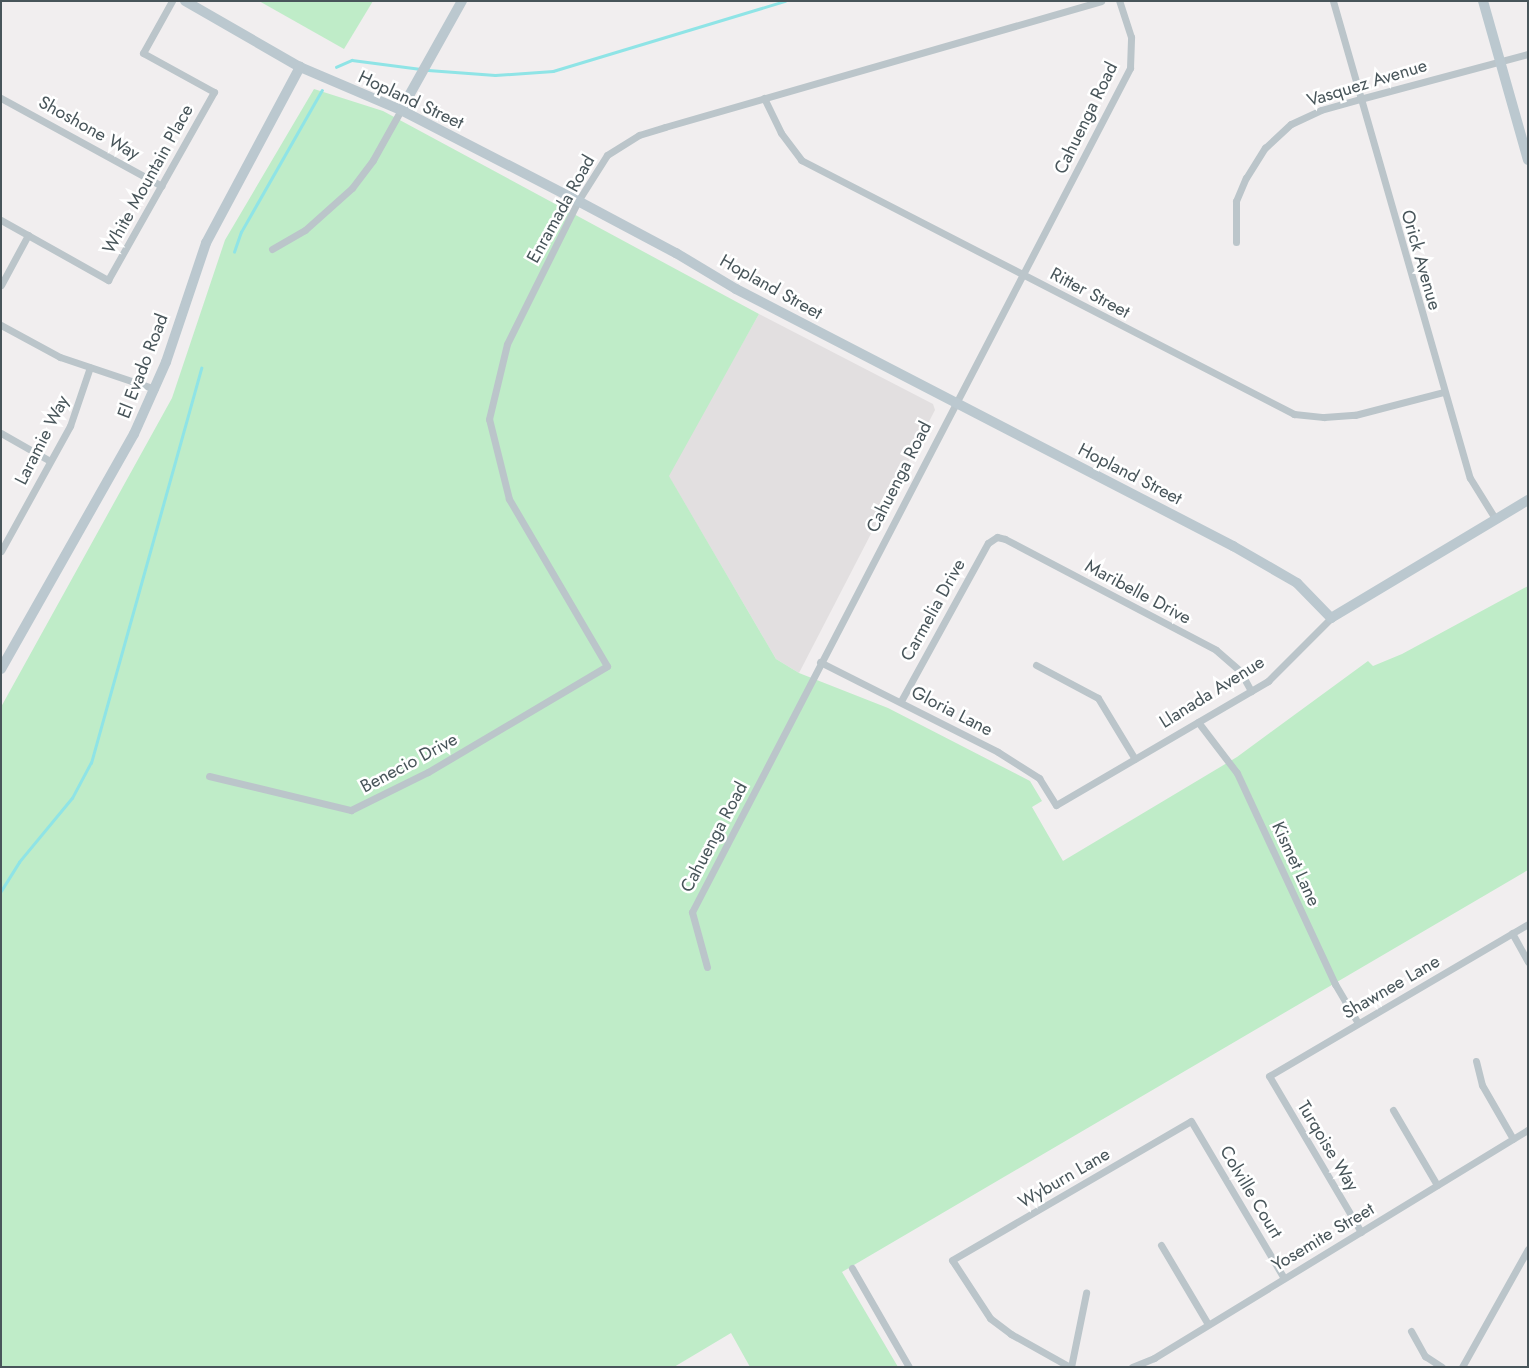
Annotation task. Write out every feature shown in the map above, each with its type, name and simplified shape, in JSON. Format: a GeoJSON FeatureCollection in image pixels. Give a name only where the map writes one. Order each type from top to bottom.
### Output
{"type":"FeatureCollection","features":[{"type":"Feature","properties":{"kind":"street","name":"White Mountain Place"},"geometry":{"type":"LineString","coordinates":[[28,235],[108,280],[214,92],[143,53],[172,1]]}},
{"type":"Feature","properties":{"kind":"street","name":"Hopland Street"},"geometry":{"type":"LineString","coordinates":[[185,1],[300,67],[400,110],[578,201],[676,253],[736,289],[1277,569],[1297,583],[1331,618]]}},
{"type":"Feature","properties":{"kind":"street"},"geometry":{"type":"LineString","coordinates":[[272,249],[305,230],[352,188],[380,148],[462,1]]}},
{"type":"Feature","properties":{"kind":"street","name":"Enramada Road"},"geometry":{"type":"LineString","coordinates":[[607,666],[508,498],[489,419],[508,344],[578,201],[607,155],[639,135],[1102,1]]}},
{"type":"Feature","properties":{"kind":"street","name":"Cahuenga Road"},"geometry":{"type":"LineString","coordinates":[[707,967],[692,912],[745,815],[820,662],[1130,68],[1132,37],[1119,1]]}},
{"type":"Feature","properties":{"kind":"street","name":"Orick Avenue"},"geometry":{"type":"LineString","coordinates":[[1333,1],[1443,392],[1470,478],[1496,520]]}},
{"type":"Feature","properties":{"kind":"street"},"geometry":{"type":"LineString","coordinates":[[1483,1],[1528,160]]}},
{"type":"Feature","properties":{"kind":"street","name":"Vasquez Avenue"},"geometry":{"type":"LineString","coordinates":[[1236,242],[1236,201],[1265,148],[1291,124],[1321,110],[1528,54]]}},
{"type":"Feature","properties":{"kind":"street","name":"El Evado Road"},"geometry":{"type":"LineString","coordinates":[[1,669],[134,434],[155,389],[206,243],[300,67]]}},
{"type":"Feature","properties":{"kind":"street","name":"Shoshone Way"},"geometry":{"type":"LineString","coordinates":[[2,98],[162,186]]}},
{"type":"Feature","properties":{"kind":"street","name":"Ritter Street"},"geometry":{"type":"LineString","coordinates":[[764,98],[781,134],[801,160],[1294,414],[1324,417],[1355,414],[1443,392]]}},
{"type":"Feature","properties":{"kind":"street"},"geometry":{"type":"LineString","coordinates":[[1,220],[28,235],[1,285]]}},
{"type":"Feature","properties":{"kind":"street"},"geometry":{"type":"LineString","coordinates":[[1,325],[60,357],[155,389]]}},
{"type":"Feature","properties":{"kind":"street","name":"Laramie Way"},"geometry":{"type":"LineString","coordinates":[[1,551],[75,415],[90,367]]}},
{"type":"Feature","properties":{"kind":"street"},"geometry":{"type":"LineString","coordinates":[[1,433],[50,460]]}},
{"type":"Feature","properties":{"kind":"street","name":"Llanada Avenue"},"geometry":{"type":"LineString","coordinates":[[1056,805],[1268,681],[1331,618],[1528,500]]}},
{"type":"Feature","properties":{"kind":"street","name":"Maribelle Drive"},"geometry":{"type":"LineString","coordinates":[[997,537],[1006,539],[1216,650],[1240,671],[1251,691]]}},
{"type":"Feature","properties":{"kind":"street","name":"Carmelia Drive"},"geometry":{"type":"LineString","coordinates":[[901,701],[988,543],[997,537]]}},
{"type":"Feature","properties":{"kind":"street","name":"Gloria Lane"},"geometry":{"type":"LineString","coordinates":[[820,662],[901,701],[1026,769],[1039,778],[1056,805]]}},
{"type":"Feature","properties":{"kind":"street"},"geometry":{"type":"LineString","coordinates":[[1036,665],[1098,698],[1135,758]]}},
{"type":"Feature","properties":{"kind":"street","name":"Benecio Drive"},"geometry":{"type":"LineString","coordinates":[[208,776],[351,810],[428,772],[607,666]]}},
{"type":"Feature","properties":{"kind":"street","name":"Kismet Lane"},"geometry":{"type":"LineString","coordinates":[[1198,722],[1237,773],[1335,984],[1358,1024]]}},
{"type":"Feature","properties":{"kind":"street","name":"Shawnee Lane"},"geometry":{"type":"LineString","coordinates":[[1269,1076],[1528,924]]}},
{"type":"Feature","properties":{"kind":"street"},"geometry":{"type":"LineString","coordinates":[[1512,933],[1528,962]]}},
{"type":"Feature","properties":{"kind":"street"},"geometry":{"type":"LineString","coordinates":[[1476,1061],[1482,1085],[1513,1139]]}},
{"type":"Feature","properties":{"kind":"street","name":"Turqoise Way"},"geometry":{"type":"LineString","coordinates":[[1269,1076],[1361,1232]]}},
{"type":"Feature","properties":{"kind":"street"},"geometry":{"type":"LineString","coordinates":[[1393,1110],[1437,1185]]}},
{"type":"Feature","properties":{"kind":"street","name":"Wyburn Lane"},"geometry":{"type":"LineString","coordinates":[[1070,1367],[1011,1334],[990,1318],[952,1260],[1191,1121]]}},
{"type":"Feature","properties":{"kind":"street","name":"Colville Court"},"geometry":{"type":"LineString","coordinates":[[1191,1121],[1284,1278]]}},
{"type":"Feature","properties":{"kind":"street","name":"Yosemite Street"},"geometry":{"type":"LineString","coordinates":[[1132,1367],[1154,1358],[1528,1130]]}},
{"type":"Feature","properties":{"kind":"street"},"geometry":{"type":"LineString","coordinates":[[1161,1245],[1208,1324]]}},
{"type":"Feature","properties":{"kind":"street"},"geometry":{"type":"LineString","coordinates":[[1462,1367],[1528,1249]]}},
{"type":"Feature","properties":{"kind":"street"},"geometry":{"type":"LineString","coordinates":[[852,1268],[909,1367]]}},
{"type":"Feature","properties":{"kind":"street"},"geometry":{"type":"LineString","coordinates":[[1070,1367],[1086,1293]]}},
{"type":"Feature","properties":{"kind":"street"},"geometry":{"type":"LineString","coordinates":[[1411,1330],[1425,1356],[1442,1367]]}},
{"type":"Feature","properties":{"kind":"shaded area"},"geometry":{"type":"Polygon","coordinates":[[[759,314],[933,404],[935,410],[799,673],[776,659],[668,475],[759,314]]]}},
{"type":"Feature","properties":{"kind":"green space"},"geometry":{"type":"Polygon","coordinates":[[[259,1],[373,1],[344,49],[259,1]]]}},
{"type":"Feature","properties":{"kind":"green space"},"geometry":{"type":"Polygon","coordinates":[[[314,89],[383,111],[759,314],[669,476],[776,659],[799,673],[888,708],[1030,781],[1042,801],[1032,807],[1063,861],[1237,757],[1368,661],[1373,666],[1402,654],[1528,586],[1528,870],[842,1272],[898,1367],[750,1367],[731,1333],[674,1367],[1,1367],[1,707],[172,398],[225,240],[314,89]]]}},
{"type":"Feature","properties":{"kind":"waterway"},"geometry":{"type":"LineString","coordinates":[[428,70],[495,75],[553,71],[785,1]]}},
{"type":"Feature","properties":{"kind":"waterway"},"geometry":{"type":"LineString","coordinates":[[336,67],[352,60],[420,69]]}},
{"type":"Feature","properties":{"kind":"waterway"},"geometry":{"type":"LineString","coordinates":[[234,252],[241,232],[322,90]]}},
{"type":"Feature","properties":{"kind":"waterway"},"geometry":{"type":"LineString","coordinates":[[1,891],[19,862],[72,798],[91,763],[201,368]]}}]}
